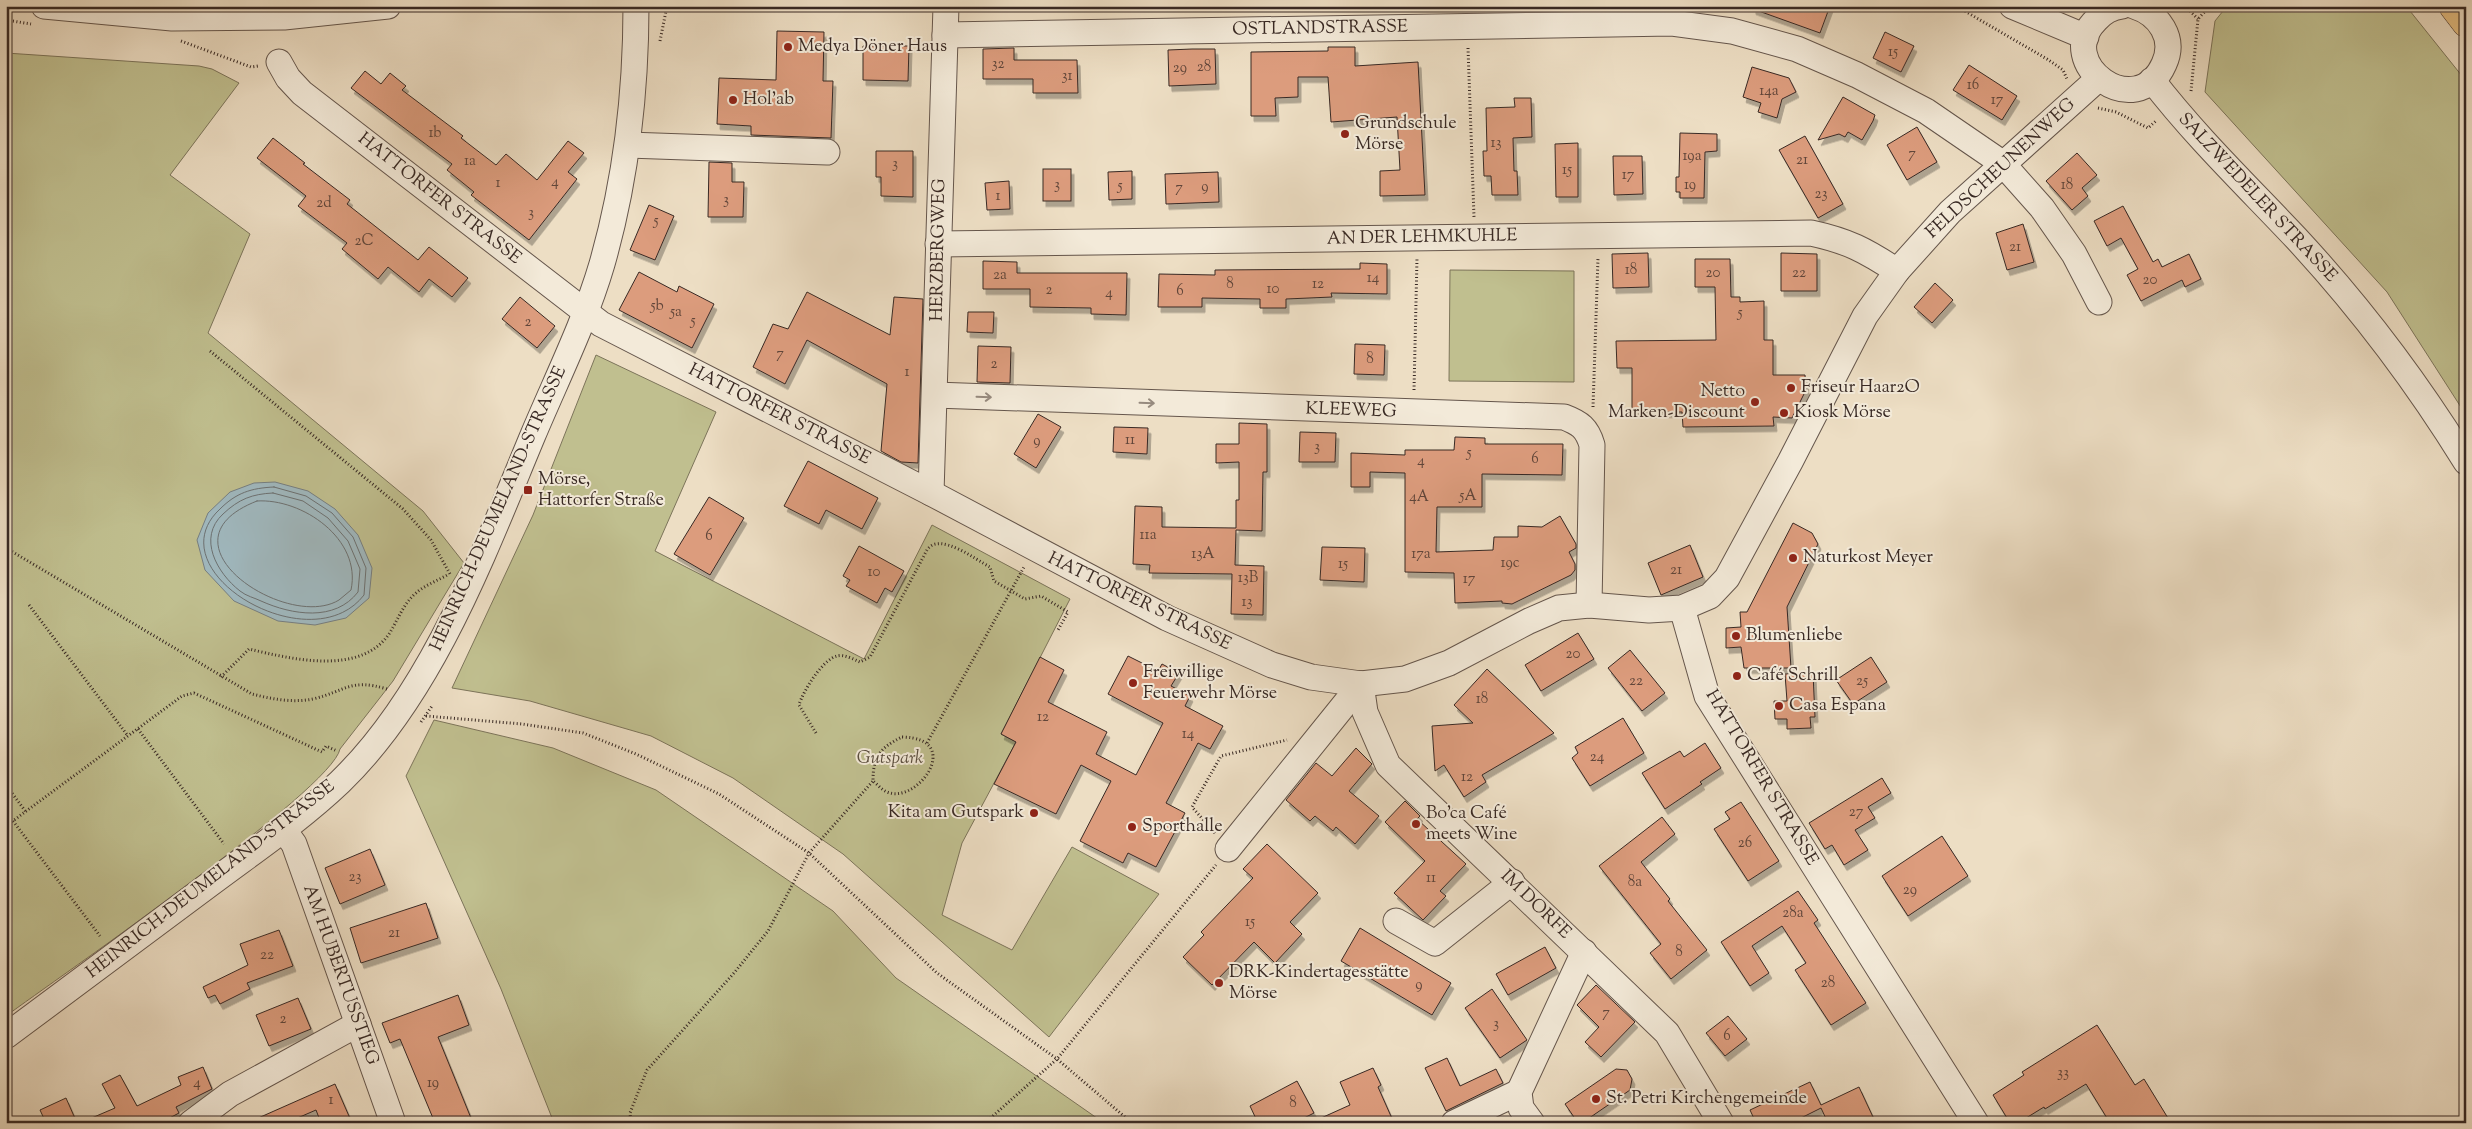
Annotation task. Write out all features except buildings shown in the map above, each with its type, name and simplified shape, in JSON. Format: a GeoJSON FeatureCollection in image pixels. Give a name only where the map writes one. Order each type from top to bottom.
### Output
{"type":"FeatureCollection","features":[{"type":"Feature","properties":{"kind":"highway"},"geometry":{"type":"LineString","coordinates":[[2453,6],[2466,23]]}},
{"type":"Feature","properties":{"kind":"street"},"geometry":{"type":"LineString","coordinates":[[44,6],[172,18],[284,17],[388,6]]}},
{"type":"Feature","properties":{"kind":"street","name":"HEINRICH-DEUMELAND-STRASSE"},"geometry":{"type":"LineString","coordinates":[[6,1036],[283,829],[340,781],[406,702],[435,654],[459,578],[586,312],[602,264],[628,145],[636,52],[636,6]]}},
{"type":"Feature","properties":{"kind":"street","name":"HERZBERGWEG"},"geometry":{"type":"LineString","coordinates":[[931,493],[946,6]]}},
{"type":"Feature","properties":{"kind":"street"},"geometry":{"type":"LineString","coordinates":[[2012,6],[2086,37]]}},
{"type":"Feature","properties":{"kind":"street"},"geometry":{"type":"LineString","coordinates":[[2122,6],[2103,13],[2092,23],[2086,37],[2086,59],[2090,87],[2119,89],[2142,86],[2152,80],[2162,70],[2168,51],[2164,13],[2134,6]]}},
{"type":"Feature","properties":{"kind":"street","name":"OSTLANDSTRASSE"},"geometry":{"type":"LineString","coordinates":[[946,35],[1672,23],[1732,31],[1797,49],[1857,75],[1926,111],[2002,163],[2042,208],[2074,254],[2099,302]]}},
{"type":"Feature","properties":{"kind":"street","name":"HATTORFER STRASSE"},"geometry":{"type":"LineString","coordinates":[[279,62],[288,78],[302,93],[601,324],[931,493],[1168,618],[1272,665],[1311,677],[1361,684],[1405,678],[1440,666],[1559,608],[1589,605],[1649,610],[1682,608],[1707,696],[1976,1123]]}},
{"type":"Feature","properties":{"kind":"street","name":"SALZWEDELER STRASSE"},"geometry":{"type":"LineString","coordinates":[[2152,80],[2182,100],[2226,167],[2295,238],[2363,314],[2430,404],[2466,462]]}},
{"type":"Feature","properties":{"kind":"street","name":"FELDSCHEUNENWEG"},"geometry":{"type":"LineString","coordinates":[[1682,608],[1710,596],[1727,578],[1790,462],[1865,316],[1897,271],[1950,212],[2002,163],[2090,87]]}},
{"type":"Feature","properties":{"kind":"street"},"geometry":{"type":"LineString","coordinates":[[628,145],[827,152]]}},
{"type":"Feature","properties":{"kind":"street","name":"AN DER LEHMKUHLE"},"geometry":{"type":"LineString","coordinates":[[938,244],[1811,233],[1843,240],[1868,252],[1897,271]]}},
{"type":"Feature","properties":{"kind":"street","name":"KLEEWEG"},"geometry":{"type":"LineString","coordinates":[[935,395],[1564,417],[1579,423],[1588,432]]}},
{"type":"Feature","properties":{"kind":"street"},"geometry":{"type":"LineString","coordinates":[[1588,432],[1592,445],[1589,605]]}},
{"type":"Feature","properties":{"kind":"street"},"geometry":{"type":"LineString","coordinates":[[1228,849],[1361,684]]}},
{"type":"Feature","properties":{"kind":"street","name":"IM DORFE"},"geometry":{"type":"LineString","coordinates":[[1361,684],[1365,712],[1388,765],[1512,882],[1667,1033],[1716,1121]]}},
{"type":"Feature","properties":{"kind":"street","name":"AM HUBERTUSSTIEG"},"geometry":{"type":"LineString","coordinates":[[283,829],[294,844],[393,1123]]}},
{"type":"Feature","properties":{"kind":"street"},"geometry":{"type":"LineString","coordinates":[[1396,922],[1435,942],[1512,882]]}},
{"type":"Feature","properties":{"kind":"street"},"geometry":{"type":"LineString","coordinates":[[1532,1123],[1521,1108],[1519,1092],[1584,952]]}},
{"type":"Feature","properties":{"kind":"street"},"geometry":{"type":"LineString","coordinates":[[190,1123],[230,1094],[358,1024]]}},
{"type":"Feature","properties":{"kind":"street"},"geometry":{"type":"LineString","coordinates":[[1454,1123],[1519,1092]]}},
{"type":"Feature","properties":{"kind":"path"},"geometry":{"type":"LineString","coordinates":[[658,47],[667,6]]}},
{"type":"Feature","properties":{"kind":"path"},"geometry":{"type":"LineString","coordinates":[[1956,6],[2055,64],[2063,70],[2068,82],[2090,87],[2096,108],[2116,112],[2148,128],[2182,100],[2198,19],[2210,6]]}},
{"type":"Feature","properties":{"kind":"path"},"geometry":{"type":"LineString","coordinates":[[2185,6],[2198,19]]}},
{"type":"Feature","properties":{"kind":"path"},"geometry":{"type":"LineString","coordinates":[[1467,27],[1475,237]]}},
{"type":"Feature","properties":{"kind":"path"},"geometry":{"type":"LineString","coordinates":[[1588,432],[1592,411],[1598,236]]}},
{"type":"Feature","properties":{"kind":"path"},"geometry":{"type":"LineString","coordinates":[[1409,413],[1418,238]]}},
{"type":"Feature","properties":{"kind":"path"},"geometry":{"type":"LineString","coordinates":[[210,351],[403,509],[431,540],[459,578],[417,592],[400,612],[388,635],[374,649],[354,659],[332,661],[249,649],[221,677]]}},
{"type":"Feature","properties":{"kind":"path"},"geometry":{"type":"LineString","coordinates":[[816,733],[799,705],[820,668],[836,656],[842,655],[860,662],[870,657],[929,546],[938,542],[945,543],[990,567],[994,581],[1011,592],[1025,599],[1041,596],[1068,612],[1058,630]]}},
{"type":"Feature","properties":{"kind":"path"},"geometry":{"type":"LineString","coordinates":[[6,548],[252,694],[289,700],[312,699],[356,684],[371,684],[390,690]]}},
{"type":"Feature","properties":{"kind":"path"},"geometry":{"type":"LineString","coordinates":[[927,743],[1034,549]]}},
{"type":"Feature","properties":{"kind":"path"},"geometry":{"type":"LineString","coordinates":[[29,605],[128,736]]}},
{"type":"Feature","properties":{"kind":"path"},"geometry":{"type":"LineString","coordinates":[[6,826],[182,696],[194,693],[322,752],[323,750]]}},
{"type":"Feature","properties":{"kind":"path"},"geometry":{"type":"LineString","coordinates":[[420,724],[435,699]]}},
{"type":"Feature","properties":{"kind":"path"},"geometry":{"type":"LineString","coordinates":[[426,716],[522,724],[583,733],[636,754],[719,794],[809,853],[937,973],[1057,1059],[1132,1123]]}},
{"type":"Feature","properties":{"kind":"path"},"geometry":{"type":"LineString","coordinates":[[138,729],[224,844]]}},
{"type":"Feature","properties":{"kind":"path"},"geometry":{"type":"LineString","coordinates":[[985,1123],[990,1121],[1057,1059],[1228,849],[1192,807],[1220,756],[1324,730]]}},
{"type":"Feature","properties":{"kind":"path"},"geometry":{"type":"LineString","coordinates":[[631,1123],[630,1112],[647,1070],[734,973],[768,931],[809,853],[873,781],[873,766],[880,751],[888,744],[902,737],[916,738],[927,743],[933,753],[934,764],[926,778],[900,792],[886,792],[873,781]]}},
{"type":"Feature","properties":{"kind":"path"},"geometry":{"type":"LineString","coordinates":[[6,785],[26,812]]}},
{"type":"Feature","properties":{"kind":"path"},"geometry":{"type":"LineString","coordinates":[[13,821],[100,936]]}},
{"type":"Feature","properties":{"kind":"green space"},"geometry":{"type":"Polygon","coordinates":[[[2227,6],[2406,6],[2466,81],[2466,415],[2387,292],[2205,92],[2215,21],[2227,6]]]}},
{"type":"Feature","properties":{"kind":"green space"},"geometry":{"type":"Polygon","coordinates":[[[6,53],[199,66],[212,69],[239,83],[170,175],[250,234],[208,333],[423,511],[464,563],[393,681],[325,771],[291,803],[244,842],[132,926],[6,1016],[6,53]]]}},
{"type":"Feature","properties":{"kind":"green space"},"geometry":{"type":"Polygon","coordinates":[[[1450,270],[1574,271],[1574,382],[1449,381],[1450,270]]]}},
{"type":"Feature","properties":{"kind":"green space","name":"Gutspark"},"geometry":{"type":"Polygon","coordinates":[[[596,355],[716,412],[655,551],[864,659],[932,525],[1070,599],[1001,734],[1016,742],[962,843],[942,915],[1012,950],[1072,847],[1159,894],[1049,1037],[843,854],[733,778],[651,736],[530,701],[452,688],[533,515],[596,355]]]}},
{"type":"Feature","properties":{"kind":"green space"},"geometry":{"type":"Polygon","coordinates":[[[434,720],[553,748],[656,790],[833,911],[896,978],[1104,1123],[554,1123],[501,989],[406,776],[434,720]]]}},
{"type":"Feature","properties":{"kind":"water"},"geometry":{"type":"Polygon","coordinates":[[[275,482],[308,491],[335,509],[358,535],[372,568],[369,598],[346,618],[315,625],[278,621],[234,601],[205,570],[197,540],[208,513],[230,492],[254,483],[275,482]]]}},
{"type":"Feature","properties":{"kind":"place","name":"Medya Döner Haus"},"geometry":{"type":"Point","coordinates":[788,47]}},
{"type":"Feature","properties":{"kind":"place","name":"Hol'ab"},"geometry":{"type":"Point","coordinates":[733,100]}},
{"type":"Feature","properties":{"kind":"place","name":"Grundschule Mörse"},"geometry":{"type":"Point","coordinates":[1345,134]}},
{"type":"Feature","properties":{"kind":"place","name":"Friseur Haar2O"},"geometry":{"type":"Point","coordinates":[1791,388]}},
{"type":"Feature","properties":{"kind":"place","name":"Netto Marken-Discount"},"geometry":{"type":"Point","coordinates":[1755,402]}},
{"type":"Feature","properties":{"kind":"place","name":"Kiosk Mörse"},"geometry":{"type":"Point","coordinates":[1784,413]}},
{"type":"Feature","properties":{"kind":"place","name":"Mörse, Hattorfer Straße"},"geometry":{"type":"Point","coordinates":[528,490]}},
{"type":"Feature","properties":{"kind":"place","name":"Naturkost Meyer"},"geometry":{"type":"Point","coordinates":[1793,558]}},
{"type":"Feature","properties":{"kind":"place","name":"Blumenliebe"},"geometry":{"type":"Point","coordinates":[1736,636]}},
{"type":"Feature","properties":{"kind":"place","name":"Café Schrill"},"geometry":{"type":"Point","coordinates":[1737,676]}},
{"type":"Feature","properties":{"kind":"place","name":"Freiwillige Feuerwehr Mörse"},"geometry":{"type":"Point","coordinates":[1133,683]}},
{"type":"Feature","properties":{"kind":"place","name":"Casa Espana"},"geometry":{"type":"Point","coordinates":[1779,706]}},
{"type":"Feature","properties":{"kind":"place","name":"Kita am Gutspark"},"geometry":{"type":"Point","coordinates":[1034,813]}},
{"type":"Feature","properties":{"kind":"place","name":"Bo'ca Café meets Wine"},"geometry":{"type":"Point","coordinates":[1416,824]}},
{"type":"Feature","properties":{"kind":"place","name":"Sporthalle"},"geometry":{"type":"Point","coordinates":[1132,827]}},
{"type":"Feature","properties":{"kind":"place","name":"DRK-Kindertagesstätte Mörse"},"geometry":{"type":"Point","coordinates":[1219,983]}},
{"type":"Feature","properties":{"kind":"place","name":"St. Petri Kirchengemeinde"},"geometry":{"type":"Point","coordinates":[1596,1099]}}]}
